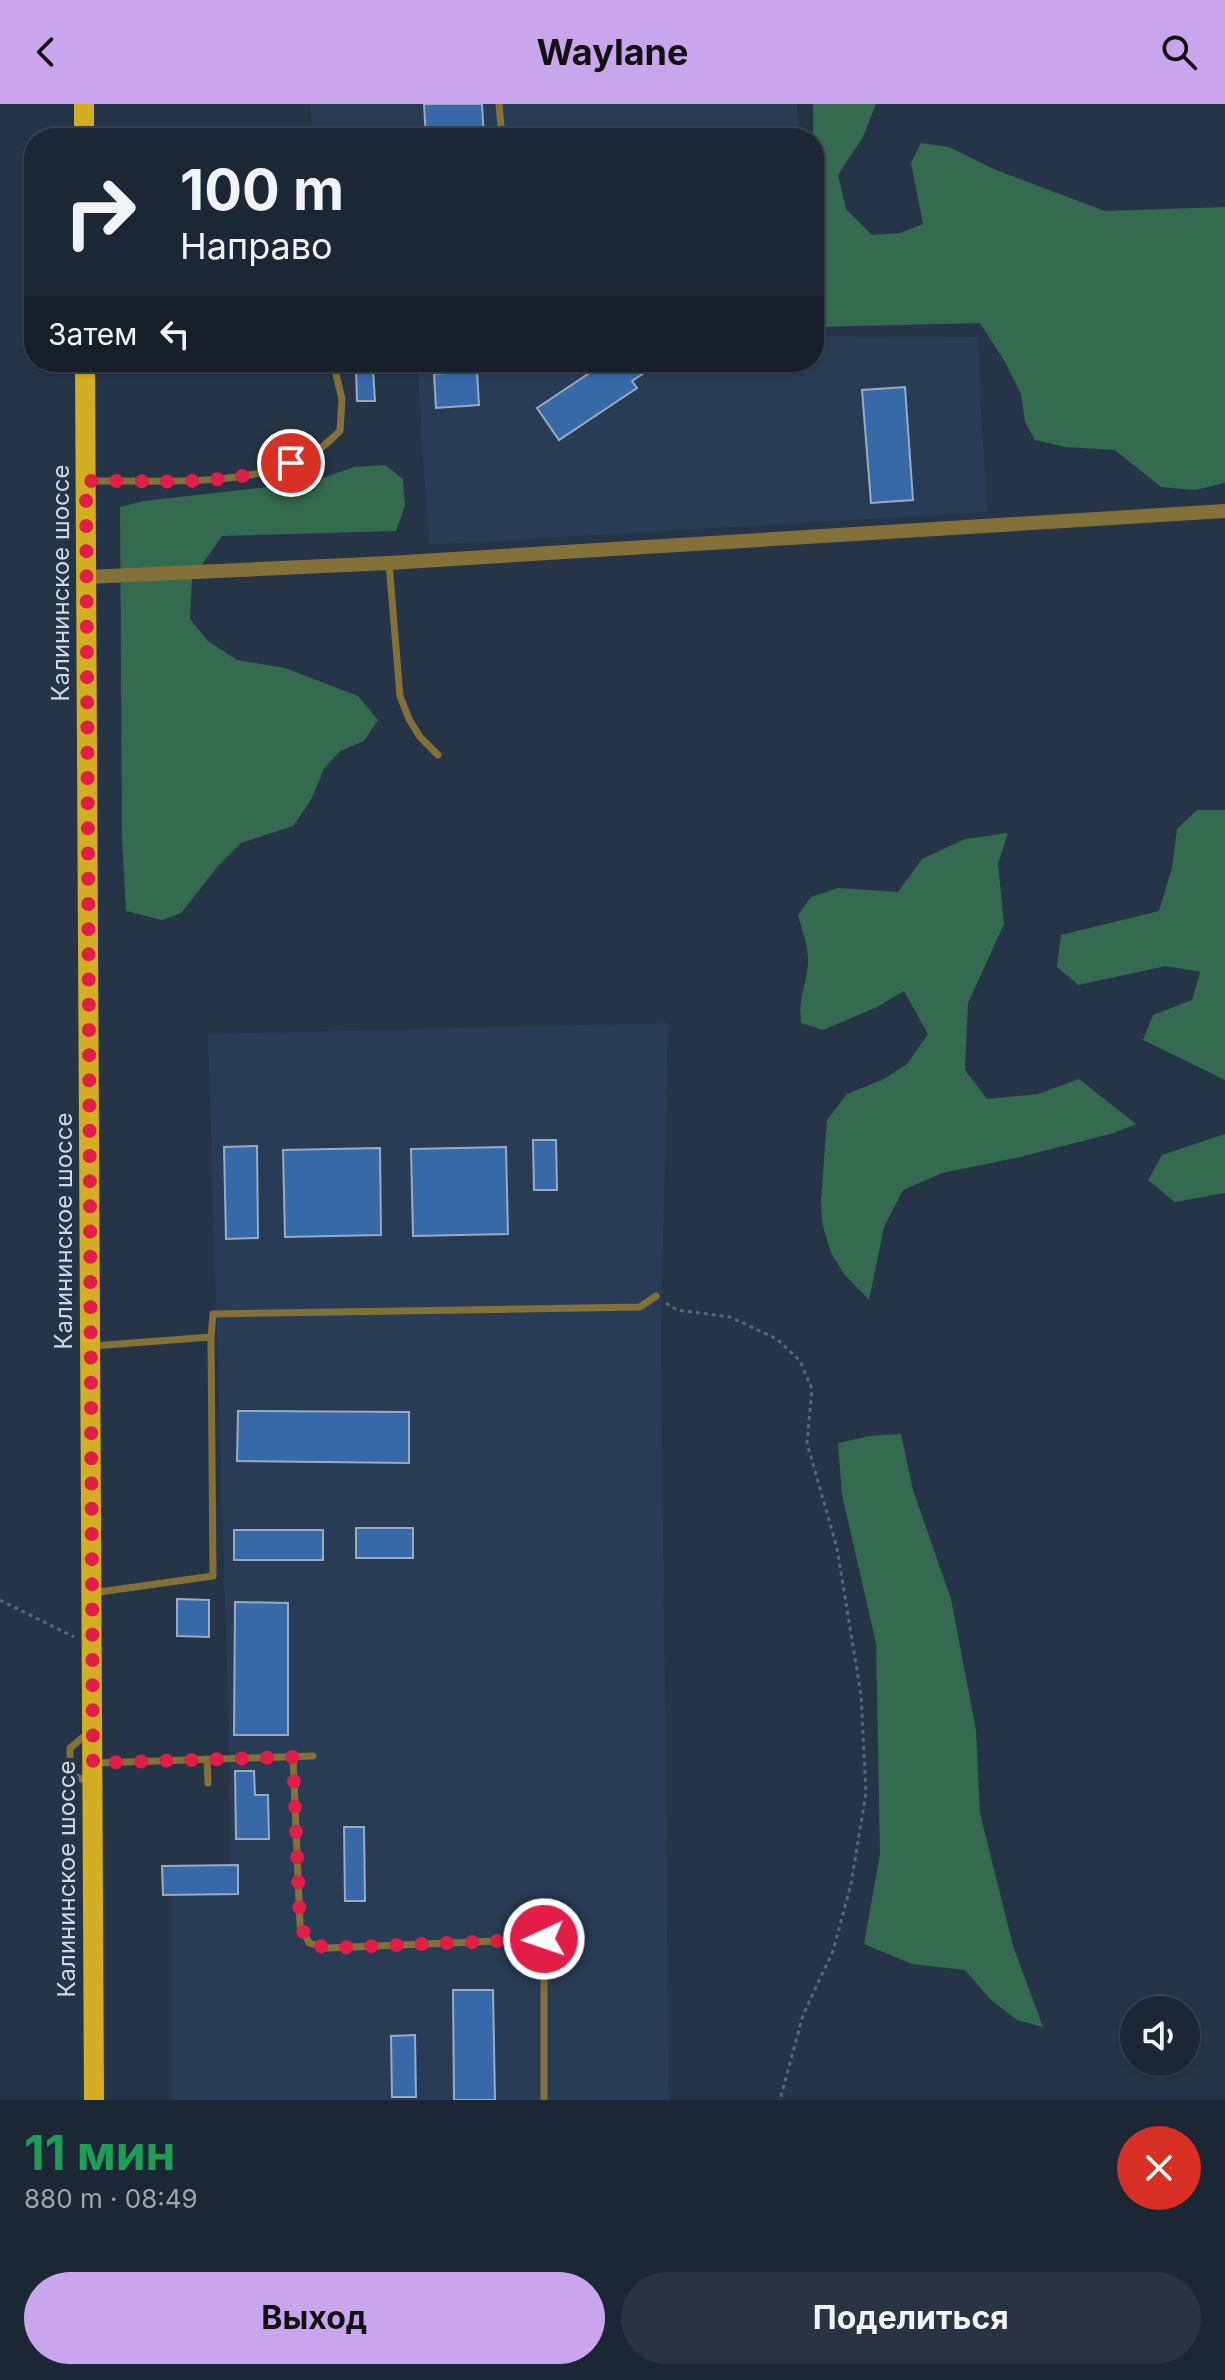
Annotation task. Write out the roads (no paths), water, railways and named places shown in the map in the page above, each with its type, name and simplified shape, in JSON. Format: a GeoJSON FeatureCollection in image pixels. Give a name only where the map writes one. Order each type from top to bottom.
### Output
{"type":"FeatureCollection","features":[{"type":"Feature","properties":{"kind":"main road"},"geometry":{"type":"LineString","coordinates":[[84,104],[84,128]]}},
{"type":"Feature","properties":{"kind":"main road","name":"Калининское шоссе"},"geometry":{"type":"LineString","coordinates":[[85,372],[94,2100]]}},
{"type":"Feature","properties":{"kind":"street"},"geometry":{"type":"LineString","coordinates":[[87,577],[389,563],[1225,511]]}},
{"type":"Feature","properties":{"kind":"lane"},"geometry":{"type":"LineString","coordinates":[[499,104],[501,128]]}},
{"type":"Feature","properties":{"kind":"lane"},"geometry":{"type":"LineString","coordinates":[[86,481],[229,479],[273,470],[309,456],[340,431],[342,399],[334,372]]}},
{"type":"Feature","properties":{"kind":"lane"},"geometry":{"type":"LineString","coordinates":[[389,563],[400,696],[420,737],[438,755]]}},
{"type":"Feature","properties":{"kind":"lane"},"geometry":{"type":"LineString","coordinates":[[92,1593],[213,1576],[213,1314],[640,1307],[656,1296]]}},
{"type":"Feature","properties":{"kind":"lane"},"geometry":{"type":"LineString","coordinates":[[91,1346],[211,1337]]}},
{"type":"Feature","properties":{"kind":"lane"},"geometry":{"type":"LineString","coordinates":[[93,1773],[207,1759],[313,1756]]}},
{"type":"Feature","properties":{"kind":"lane"},"geometry":{"type":"LineString","coordinates":[[293,1757],[300,1925],[309,1943],[327,1948],[544,1939],[544,2100]]}},
{"type":"Feature","properties":{"kind":"lane"},"geometry":{"type":"LineString","coordinates":[[207,1759],[208,1783]]}}]}
